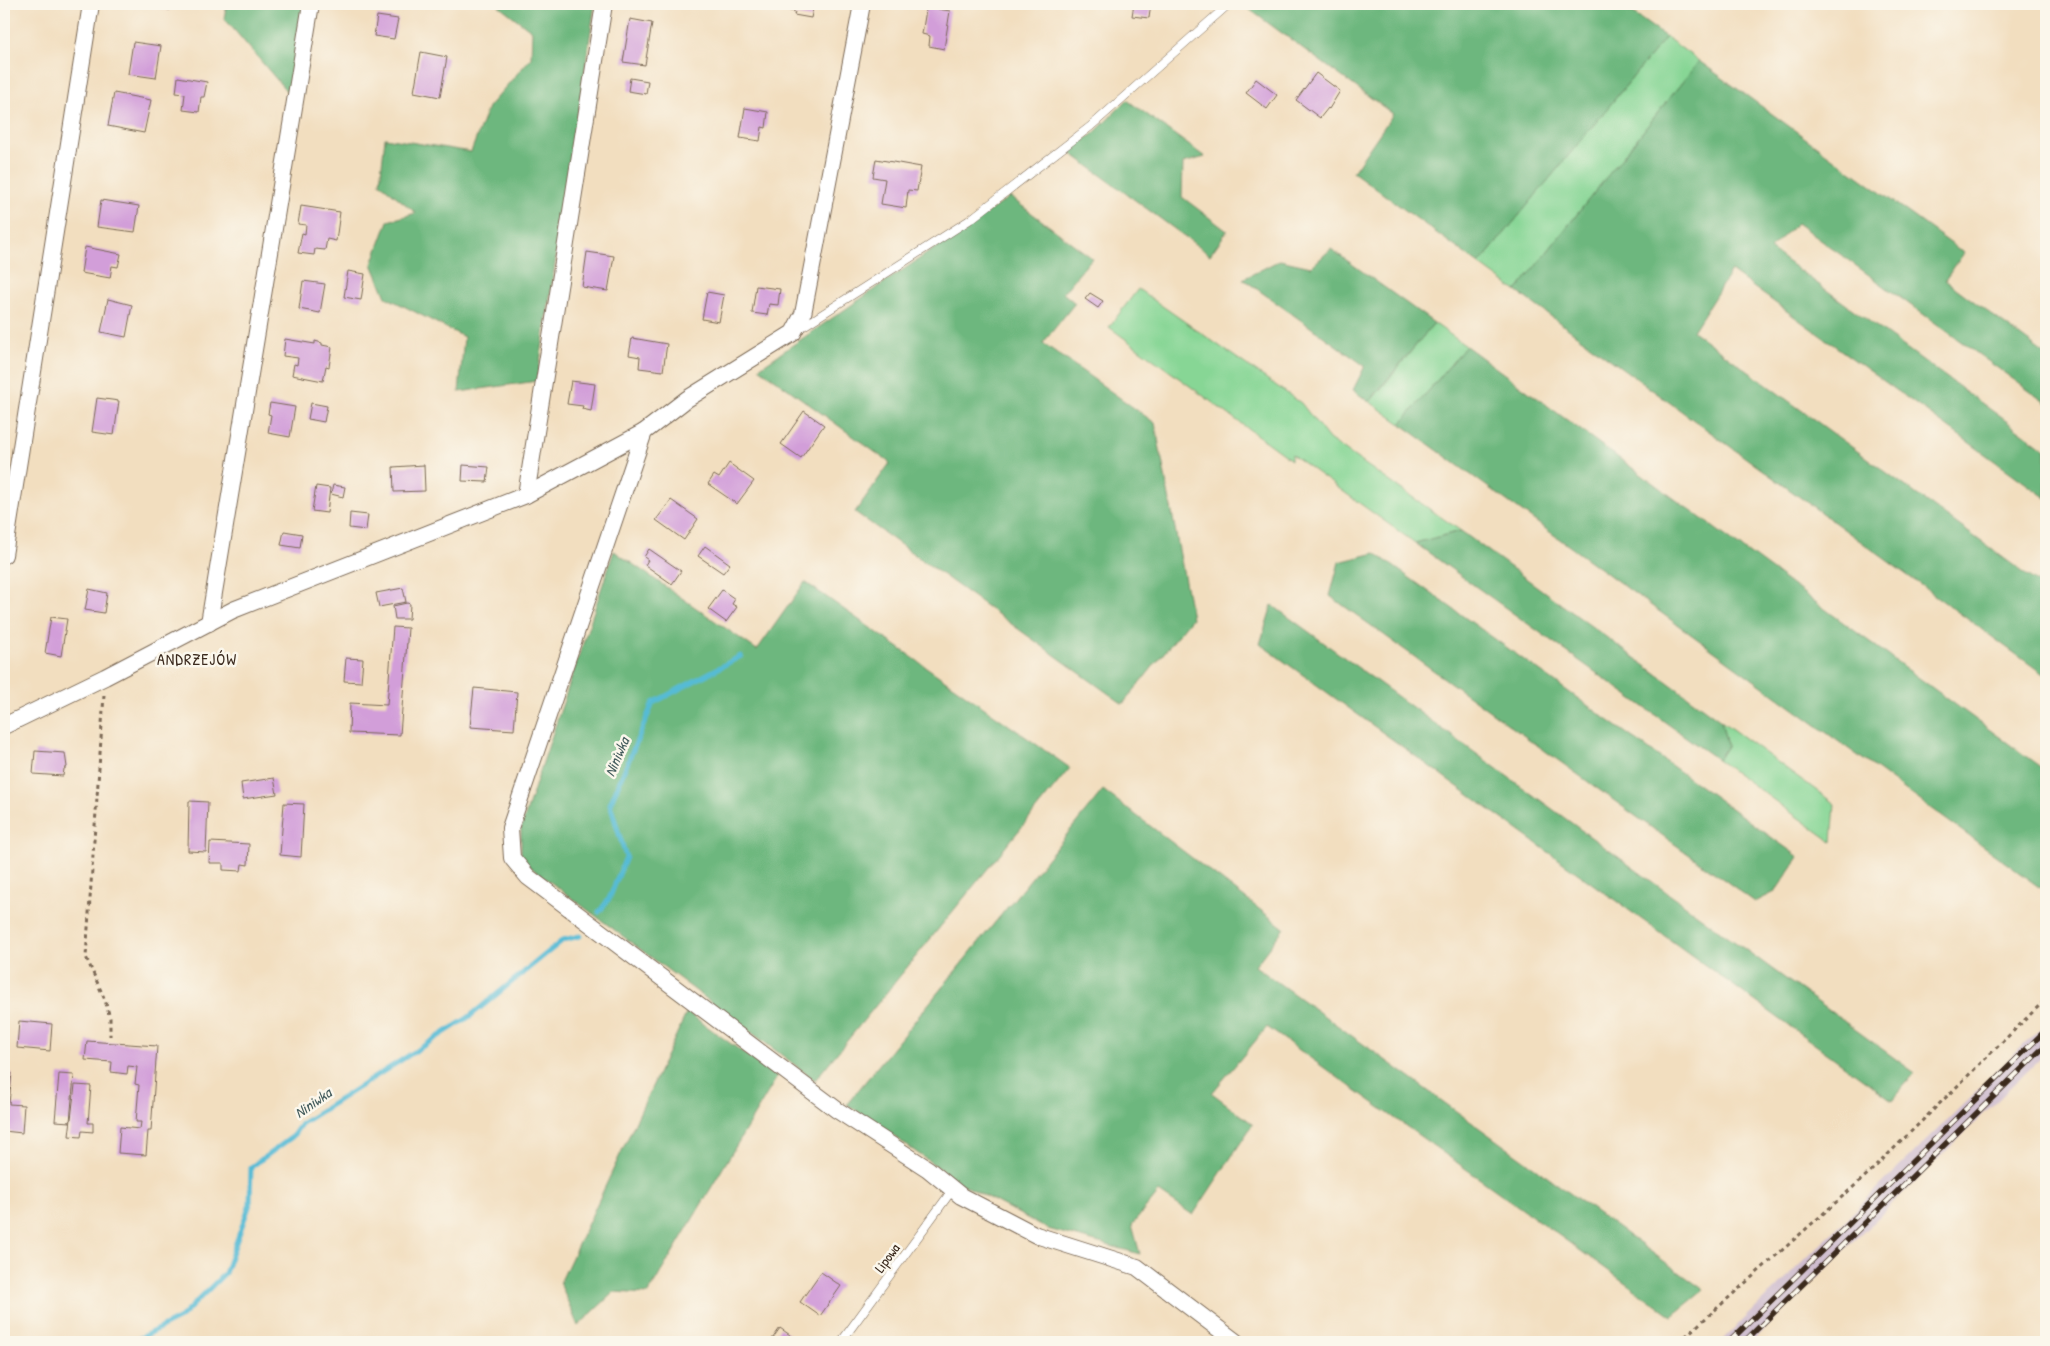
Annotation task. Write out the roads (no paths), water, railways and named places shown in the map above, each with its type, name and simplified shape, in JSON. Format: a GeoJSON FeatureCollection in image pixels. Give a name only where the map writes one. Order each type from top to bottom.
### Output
{"type":"FeatureCollection","features":[{"type":"Feature","properties":{"kind":"street"},"geometry":{"type":"LineString","coordinates":[[4,555],[91,4]]}},
{"type":"Feature","properties":{"kind":"street"},"geometry":{"type":"LineString","coordinates":[[209,623],[311,4]]}},
{"type":"Feature","properties":{"kind":"street"},"geometry":{"type":"LineString","coordinates":[[526,495],[604,4]]}},
{"type":"Feature","properties":{"kind":"street"},"geometry":{"type":"LineString","coordinates":[[4,726],[105,677],[233,610],[526,495],[644,432],[687,399],[793,333],[803,314],[862,4]]}},
{"type":"Feature","properties":{"kind":"street"},"geometry":{"type":"LineString","coordinates":[[644,432],[510,828],[512,858],[528,877],[837,1110],[928,1169],[961,1196],[1036,1235],[1137,1267],[1236,1342]]}},
{"type":"Feature","properties":{"kind":"lane"},"geometry":{"type":"LineString","coordinates":[[793,333],[971,218],[1091,126],[1229,4]]}},
{"type":"Feature","properties":{"kind":"lane","name":"Lipowa"},"geometry":{"type":"LineString","coordinates":[[841,1342],[953,1189]]}},
{"type":"Feature","properties":{"kind":"waterway","name":"Niniwka"},"geometry":{"type":"LineString","coordinates":[[599,912],[609,899],[626,857],[610,804],[653,703],[741,656]]}},
{"type":"Feature","properties":{"kind":"waterway","name":"Niniwka"},"geometry":{"type":"LineString","coordinates":[[132,1342],[180,1318],[225,1273],[250,1204],[251,1167],[292,1137],[301,1124],[469,1017],[563,940],[580,936]]}},
{"type":"Feature","properties":{"kind":"railway"},"geometry":{"type":"LineString","coordinates":[[1729,1342],[2046,1030]]}},
{"type":"Feature","properties":{"kind":"railway"},"geometry":{"type":"LineString","coordinates":[[1744,1342],[2046,1045]]}},
{"type":"Feature","properties":{"kind":"district","name":"ANDRZEJÓW"},"geometry":{"type":"Point","coordinates":[197,659]}}]}
